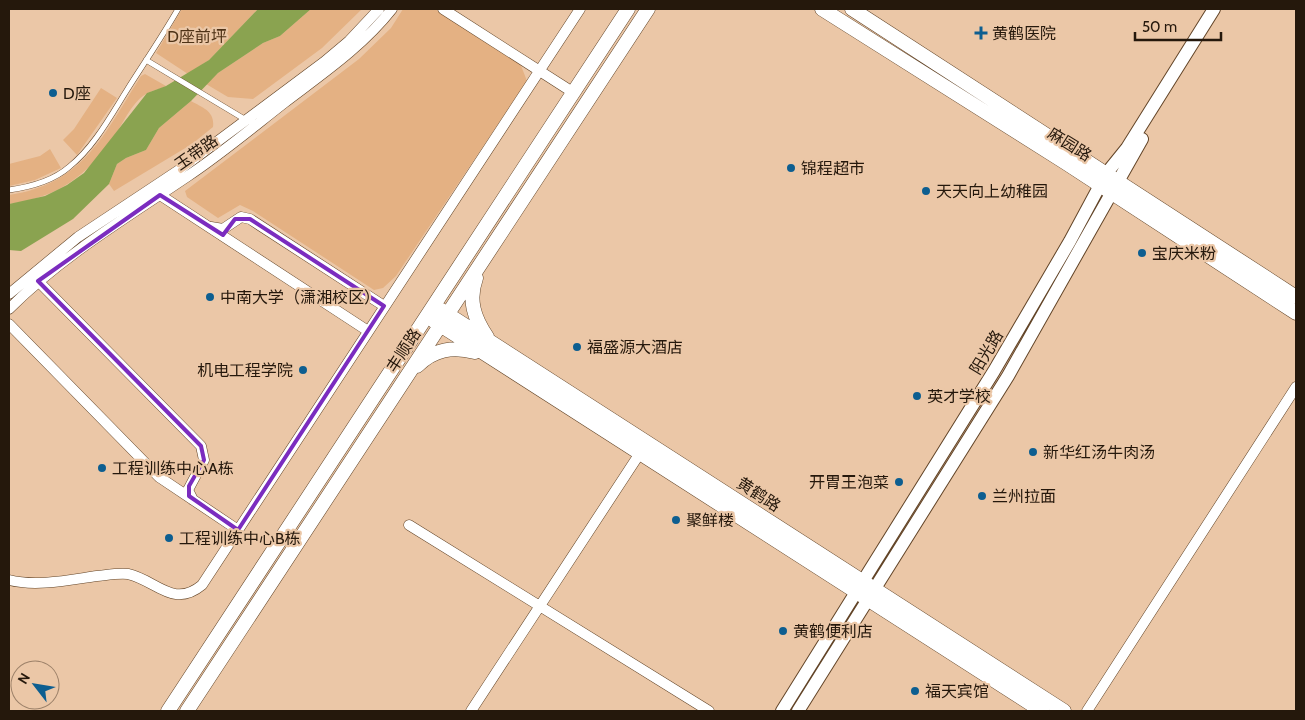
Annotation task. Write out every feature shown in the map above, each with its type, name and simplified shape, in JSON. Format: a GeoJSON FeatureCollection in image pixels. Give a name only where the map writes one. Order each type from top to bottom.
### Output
{"type":"FeatureCollection","features":[{"type":"Feature","properties":{"kind":"main road"},"geometry":{"type":"LineString","coordinates":[[168,711],[628,9]]}},
{"type":"Feature","properties":{"kind":"main road","name":"丰顺路"},"geometry":{"type":"LineString","coordinates":[[187,711],[648,9]]}},
{"type":"Feature","properties":{"kind":"main road","name":"麻园路"},"geometry":{"type":"LineString","coordinates":[[822,9],[1116,187],[1296,313]]}},
{"type":"Feature","properties":{"kind":"main road"},"geometry":{"type":"LineString","coordinates":[[852,9],[1103,179]]}},
{"type":"Feature","properties":{"kind":"main road"},"geometry":{"type":"LineString","coordinates":[[1116,187],[1296,297]]}},
{"type":"Feature","properties":{"kind":"main road"},"geometry":{"type":"LineString","coordinates":[[483,262],[474,282],[472,295],[473,310],[478,324],[501,356]]}},
{"type":"Feature","properties":{"kind":"main road","name":"黄鹤路"},"geometry":{"type":"LineString","coordinates":[[431,311],[866,591],[1064,711]]}},
{"type":"Feature","properties":{"kind":"main road"},"geometry":{"type":"LineString","coordinates":[[403,381],[423,360],[444,350],[455,348],[501,356]]}},
{"type":"Feature","properties":{"kind":"main road"},"geometry":{"type":"LineString","coordinates":[[866,591],[1042,711]]}},
{"type":"Feature","properties":{"kind":"street"},"geometry":{"type":"LineString","coordinates":[[9,294],[35,278],[78,237],[251,123],[349,41],[379,9]]}},
{"type":"Feature","properties":{"kind":"street","name":"玉带路"},"geometry":{"type":"LineString","coordinates":[[9,309],[35,278],[115,223],[210,162],[251,123],[344,57],[368,36],[392,9]]}},
{"type":"Feature","properties":{"kind":"street"},"geometry":{"type":"LineString","coordinates":[[442,9],[574,93]]}},
{"type":"Feature","properties":{"kind":"street"},"geometry":{"type":"LineString","coordinates":[[9,580],[31,583],[127,574],[171,594],[188,594],[195,591],[207,578],[580,9]]}},
{"type":"Feature","properties":{"kind":"street","name":"阳光路"},"geometry":{"type":"LineString","coordinates":[[798,711],[1070,241],[1103,179],[1127,148],[1214,9]]}},
{"type":"Feature","properties":{"kind":"street","name":"阳光路"},"geometry":{"type":"LineString","coordinates":[[782,711],[866,591],[1008,376],[1135,151],[1222,9]]}},
{"type":"Feature","properties":{"kind":"street"},"geometry":{"type":"LineString","coordinates":[[160,195],[368,331]]}},
{"type":"Feature","properties":{"kind":"street"},"geometry":{"type":"LineString","coordinates":[[208,225],[223,229],[241,217],[250,220],[384,306]]}},
{"type":"Feature","properties":{"kind":"street"},"geometry":{"type":"LineString","coordinates":[[231,223],[227,235],[234,243]]}},
{"type":"Feature","properties":{"kind":"street"},"geometry":{"type":"LineString","coordinates":[[35,278],[201,446],[204,460],[192,481],[188,493],[193,500]]}},
{"type":"Feature","properties":{"kind":"street"},"geometry":{"type":"LineString","coordinates":[[9,324],[168,484],[238,530]]}},
{"type":"Feature","properties":{"kind":"street"},"geometry":{"type":"LineString","coordinates":[[1087,711],[1296,387]]}},
{"type":"Feature","properties":{"kind":"street"},"geometry":{"type":"LineString","coordinates":[[471,711],[644,448]]}},
{"type":"Feature","properties":{"kind":"street"},"geometry":{"type":"LineString","coordinates":[[168,484],[181,487],[192,481]]}},
{"type":"Feature","properties":{"kind":"street"},"geometry":{"type":"LineString","coordinates":[[409,525],[709,711]]}},
{"type":"Feature","properties":{"kind":"lane"},"geometry":{"type":"LineString","coordinates":[[9,190],[45,181],[68,168],[98,135],[178,9]]}},
{"type":"Feature","properties":{"kind":"lane"},"geometry":{"type":"LineString","coordinates":[[146,60],[251,123]]}},
{"type":"Feature","properties":{"kind":"highlighted area"},"geometry":{"type":"Polygon","coordinates":[[[160,195],[223,235],[235,219],[250,219],[384,306],[238,530],[189,496],[189,486],[204,460],[201,446],[38,281],[160,195]]]}},
{"type":"Feature","properties":{"kind":"green space","name":"D座前坪"},"geometry":{"type":"Polygon","coordinates":[[[182,9],[258,9],[209,60],[188,74],[156,53],[182,9]]]}},
{"type":"Feature","properties":{"kind":"green space"},"geometry":{"type":"Polygon","coordinates":[[[311,9],[362,9],[322,48],[253,99],[228,97],[206,84],[218,73],[263,43],[280,36],[311,9]]]}},
{"type":"Feature","properties":{"kind":"green space"},"geometry":{"type":"Polygon","coordinates":[[[403,9],[435,9],[520,63],[527,81],[396,276],[383,288],[374,290],[253,211],[240,205],[218,218],[187,197],[185,191],[359,59],[391,28],[403,9]]]}},
{"type":"Feature","properties":{"kind":"green space"},"geometry":{"type":"Polygon","coordinates":[[[145,74],[166,86],[148,93],[138,101],[94,162],[82,173],[57,190],[27,201],[9,204],[9,195],[35,189],[56,180],[74,168],[103,136],[141,76],[145,74]]]}},
{"type":"Feature","properties":{"kind":"green space"},"geometry":{"type":"Polygon","coordinates":[[[101,88],[117,98],[77,155],[63,140],[74,129],[101,88]]]}},
{"type":"Feature","properties":{"kind":"green space"},"geometry":{"type":"Polygon","coordinates":[[[191,101],[204,108],[210,114],[213,127],[192,144],[114,191],[109,184],[117,164],[146,150],[159,128],[191,101]]]}},
{"type":"Feature","properties":{"kind":"green space"},"geometry":{"type":"Polygon","coordinates":[[[50,149],[61,168],[35,180],[9,186],[9,164],[40,156],[50,149]]]}},
{"type":"Feature","properties":{"kind":"shaded area"},"geometry":{"type":"Polygon","coordinates":[[[258,9],[311,9],[280,36],[263,43],[218,73],[191,101],[159,128],[146,150],[117,164],[109,184],[73,219],[21,251],[9,250],[9,204],[45,196],[67,185],[84,173],[147,93],[166,86],[209,60],[258,9]]]}},
{"type":"Feature","properties":{"kind":"place","name":"黄鹤医院"},"geometry":{"type":"Point","coordinates":[981,33]}},
{"type":"Feature","properties":{"kind":"place","name":"D座"},"geometry":{"type":"Point","coordinates":[53,93]}},
{"type":"Feature","properties":{"kind":"place","name":"锦程超市"},"geometry":{"type":"Point","coordinates":[791,168]}},
{"type":"Feature","properties":{"kind":"place","name":"天天向上幼稚园"},"geometry":{"type":"Point","coordinates":[926,191]}},
{"type":"Feature","properties":{"kind":"place","name":"宝庆米粉"},"geometry":{"type":"Point","coordinates":[1142,253]}},
{"type":"Feature","properties":{"kind":"place","name":"中南大学（潇湘校区）"},"geometry":{"type":"Point","coordinates":[210,297]}},
{"type":"Feature","properties":{"kind":"place","name":"福盛源大酒店"},"geometry":{"type":"Point","coordinates":[577,347]}},
{"type":"Feature","properties":{"kind":"place","name":"机电工程学院"},"geometry":{"type":"Point","coordinates":[303,370]}},
{"type":"Feature","properties":{"kind":"place","name":"英才学校"},"geometry":{"type":"Point","coordinates":[917,396]}},
{"type":"Feature","properties":{"kind":"place","name":"新华红汤牛肉汤"},"geometry":{"type":"Point","coordinates":[1033,452]}},
{"type":"Feature","properties":{"kind":"place","name":"工程训练中心A栋"},"geometry":{"type":"Point","coordinates":[102,468]}},
{"type":"Feature","properties":{"kind":"place","name":"开胃王泡菜"},"geometry":{"type":"Point","coordinates":[899,482]}},
{"type":"Feature","properties":{"kind":"place","name":"兰州拉面"},"geometry":{"type":"Point","coordinates":[982,496]}},
{"type":"Feature","properties":{"kind":"place","name":"聚鲜楼"},"geometry":{"type":"Point","coordinates":[676,520]}},
{"type":"Feature","properties":{"kind":"place","name":"工程训练中心B栋"},"geometry":{"type":"Point","coordinates":[169,538]}},
{"type":"Feature","properties":{"kind":"place","name":"黄鹤便利店"},"geometry":{"type":"Point","coordinates":[783,631]}},
{"type":"Feature","properties":{"kind":"place","name":"福天宾馆"},"geometry":{"type":"Point","coordinates":[915,691]}}]}
